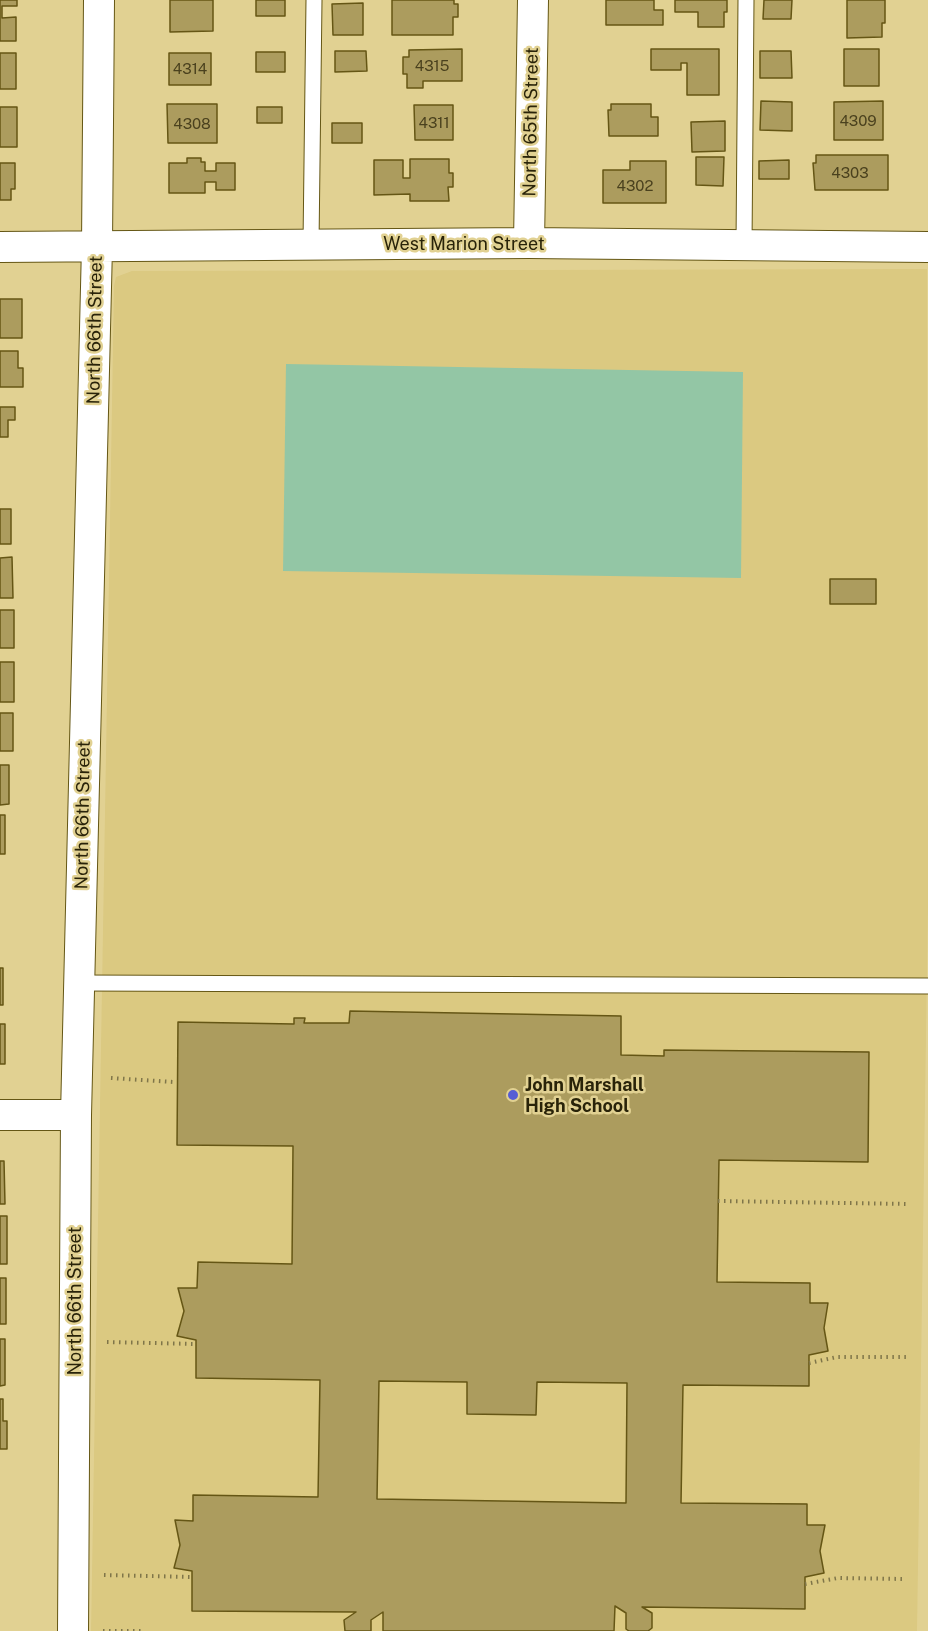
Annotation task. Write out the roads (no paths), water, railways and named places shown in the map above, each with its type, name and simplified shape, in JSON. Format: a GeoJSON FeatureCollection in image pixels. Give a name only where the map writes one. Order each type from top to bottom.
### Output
{"type":"FeatureCollection","features":[{"type":"Feature","properties":{"kind":"street","name":"North 66th Street"},"geometry":{"type":"LineString","coordinates":[[73,1631],[76,1115],[96,246],[99,0]]}},
{"type":"Feature","properties":{"kind":"street","name":"North 65th Street"},"geometry":{"type":"LineString","coordinates":[[529,243],[533,0]]}},
{"type":"Feature","properties":{"kind":"street","name":"West Marion Street"},"geometry":{"type":"LineString","coordinates":[[0,247],[529,243],[928,247]]}},
{"type":"Feature","properties":{"kind":"street"},"geometry":{"type":"LineString","coordinates":[[0,1115],[76,1115]]}},
{"type":"Feature","properties":{"kind":"lane"},"geometry":{"type":"LineString","coordinates":[[311,244],[314,0]]}},
{"type":"Feature","properties":{"kind":"lane"},"geometry":{"type":"LineString","coordinates":[[744,245],[746,0]]}},
{"type":"Feature","properties":{"kind":"lane"},"geometry":{"type":"LineString","coordinates":[[79,983],[928,986]]}},
{"type":"Feature","properties":{"kind":"place","name":"John Marshall High School"},"geometry":{"type":"Point","coordinates":[513,1095]}}]}
